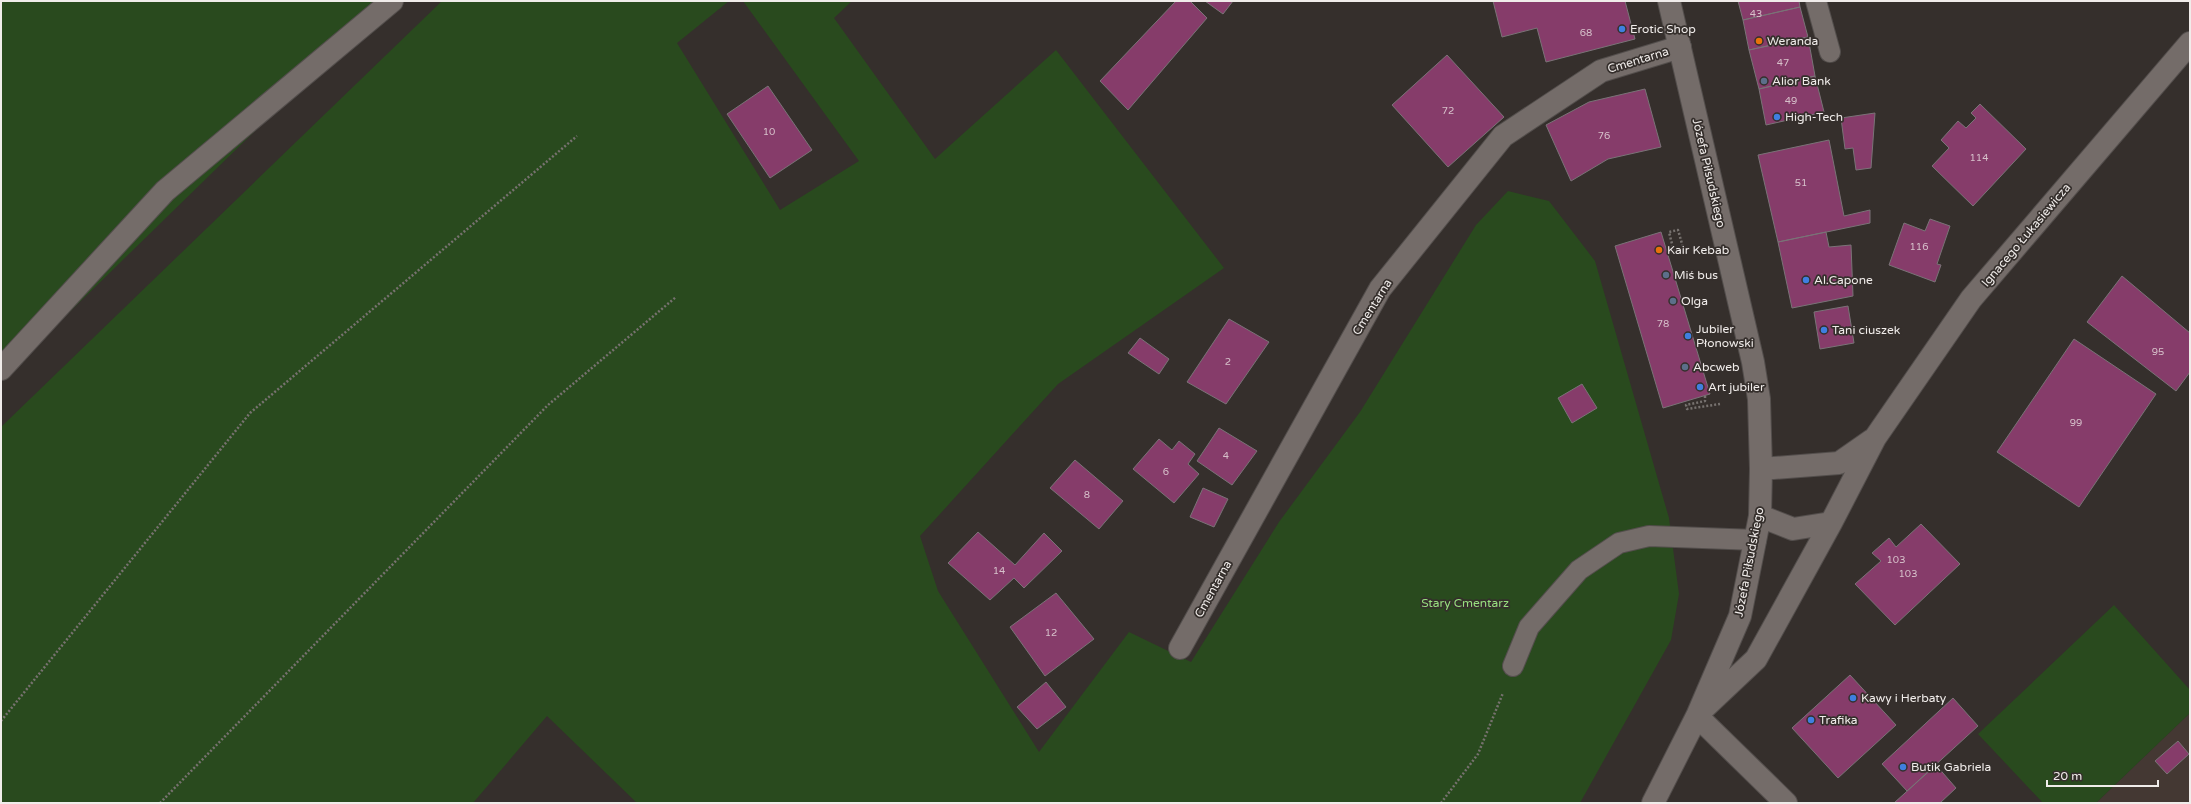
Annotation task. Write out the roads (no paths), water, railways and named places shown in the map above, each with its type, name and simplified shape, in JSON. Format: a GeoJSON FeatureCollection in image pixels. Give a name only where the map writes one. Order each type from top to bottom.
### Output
{"type":"FeatureCollection","features":[{"type":"Feature","properties":{"kind":"street"},"geometry":{"type":"LineString","coordinates":[[1,369],[165,191],[392,1]]}},
{"type":"Feature","properties":{"kind":"street","name":"Józefa Piłsudskiego"},"geometry":{"type":"LineString","coordinates":[[1653,803],[1697,716],[1740,616],[1760,516],[1762,469],[1759,399],[1753,362],[1669,1]]}},
{"type":"Feature","properties":{"kind":"street","name":"Ignacego Łukasiewicza"},"geometry":{"type":"LineString","coordinates":[[1697,716],[1756,659],[1831,523],[1875,438],[1971,300],[2190,43]]}},
{"type":"Feature","properties":{"kind":"street","name":"Cmentarna"},"geometry":{"type":"LineString","coordinates":[[1180,648],[1380,290],[1503,136],[1601,71],[1680,47]]}},
{"type":"Feature","properties":{"kind":"street","name":"Ignacego Łukasiewicza"},"geometry":{"type":"LineString","coordinates":[[1762,469],[1839,463],[1875,438]]}},
{"type":"Feature","properties":{"kind":"street"},"geometry":{"type":"LineString","coordinates":[[1760,516],[1793,529],[1831,523]]}},
{"type":"Feature","properties":{"kind":"street"},"geometry":{"type":"LineString","coordinates":[[1697,716],[1786,803]]}},
{"type":"Feature","properties":{"kind":"lane"},"geometry":{"type":"LineString","coordinates":[[1816,1],[1830,52]]}},
{"type":"Feature","properties":{"kind":"lane"},"geometry":{"type":"LineString","coordinates":[[1513,666],[1529,627],[1579,570],[1619,543],[1649,536],[1756,540]]}},
{"type":"Feature","properties":{"kind":"place","name":"Erotic Shop"},"geometry":{"type":"Point","coordinates":[1622,29]}},
{"type":"Feature","properties":{"kind":"place","name":"Weranda"},"geometry":{"type":"Point","coordinates":[1759,41]}},
{"type":"Feature","properties":{"kind":"place","name":"Alior Bank"},"geometry":{"type":"Point","coordinates":[1764,81]}},
{"type":"Feature","properties":{"kind":"place","name":"High-Tech"},"geometry":{"type":"Point","coordinates":[1777,117]}},
{"type":"Feature","properties":{"kind":"place","name":"Kair Kebab"},"geometry":{"type":"Point","coordinates":[1659,250]}},
{"type":"Feature","properties":{"kind":"place","name":"Miś bus"},"geometry":{"type":"Point","coordinates":[1666,275]}},
{"type":"Feature","properties":{"kind":"place","name":"Al.Capone"},"geometry":{"type":"Point","coordinates":[1806,280]}},
{"type":"Feature","properties":{"kind":"place","name":"Olga"},"geometry":{"type":"Point","coordinates":[1673,301]}},
{"type":"Feature","properties":{"kind":"place","name":"Tani ciuszek"},"geometry":{"type":"Point","coordinates":[1824,330]}},
{"type":"Feature","properties":{"kind":"place","name":"Jubiler Płonowski"},"geometry":{"type":"Point","coordinates":[1688,336]}},
{"type":"Feature","properties":{"kind":"place","name":"Abcweb"},"geometry":{"type":"Point","coordinates":[1685,367]}},
{"type":"Feature","properties":{"kind":"place","name":"Art jubiler"},"geometry":{"type":"Point","coordinates":[1700,387]}},
{"type":"Feature","properties":{"kind":"place","name":"Kawy i Herbaty"},"geometry":{"type":"Point","coordinates":[1853,698]}},
{"type":"Feature","properties":{"kind":"place","name":"Trafika"},"geometry":{"type":"Point","coordinates":[1811,720]}},
{"type":"Feature","properties":{"kind":"place","name":"Butik Gabriela"},"geometry":{"type":"Point","coordinates":[1903,767]}},
{"type":"Feature","properties":{"kind":"park label","name":"Stary Cmentarz"},"geometry":{"type":"Point","coordinates":[1465,603]}}]}
